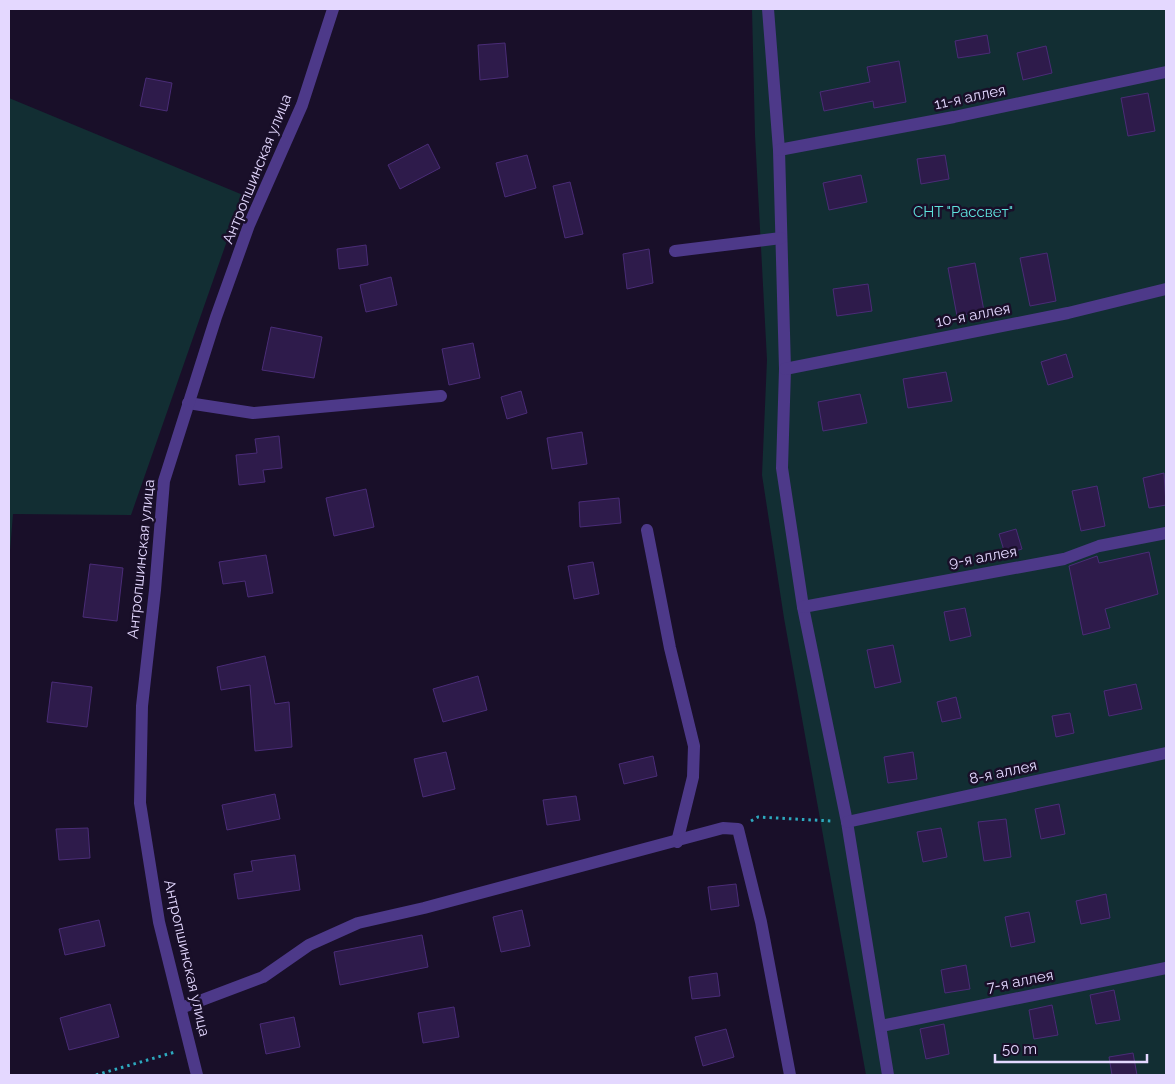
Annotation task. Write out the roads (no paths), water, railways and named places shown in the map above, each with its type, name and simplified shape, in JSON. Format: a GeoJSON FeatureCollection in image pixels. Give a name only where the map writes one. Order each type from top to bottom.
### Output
{"type":"FeatureCollection","features":[{"type":"Feature","properties":{"kind":"street","name":"Антропшинская улица"},"geometry":{"type":"LineString","coordinates":[[197,1075],[159,922],[140,803],[142,706],[156,590],[164,481],[188,403],[249,225],[302,105],[332,9]]}},
{"type":"Feature","properties":{"kind":"street"},"geometry":{"type":"LineString","coordinates":[[768,9],[779,150],[785,369],[782,468],[803,607],[846,822],[888,1075]]}},
{"type":"Feature","properties":{"kind":"street","name":"11-я аллея"},"geometry":{"type":"LineString","coordinates":[[779,150],[954,118],[1166,72]]}},
{"type":"Feature","properties":{"kind":"street"},"geometry":{"type":"LineString","coordinates":[[674,251],[781,238]]}},
{"type":"Feature","properties":{"kind":"street","name":"10-я аллея"},"geometry":{"type":"LineString","coordinates":[[785,369],[1068,312],[1166,289]]}},
{"type":"Feature","properties":{"kind":"street"},"geometry":{"type":"LineString","coordinates":[[188,403],[253,413],[441,396]]}},
{"type":"Feature","properties":{"kind":"street"},"geometry":{"type":"LineString","coordinates":[[647,530],[670,648],[694,746],[693,777],[677,842]]}},
{"type":"Feature","properties":{"kind":"street","name":"9-я аллея"},"geometry":{"type":"LineString","coordinates":[[803,607],[1064,559],[1099,546],[1166,533]]}},
{"type":"Feature","properties":{"kind":"street","name":"8-я аллея"},"geometry":{"type":"LineString","coordinates":[[846,822],[1166,753]]}},
{"type":"Feature","properties":{"kind":"street"},"geometry":{"type":"LineString","coordinates":[[181,1008],[263,977],[310,945],[358,923],[677,842],[723,828],[738,829],[762,922],[790,1075]]}},
{"type":"Feature","properties":{"kind":"street","name":"7-я аллея"},"geometry":{"type":"LineString","coordinates":[[881,1026],[1166,968]]}},
{"type":"Feature","properties":{"kind":"park label","name":"СНТ \"Рассвет\""},"geometry":{"type":"Point","coordinates":[963,212]}}]}
